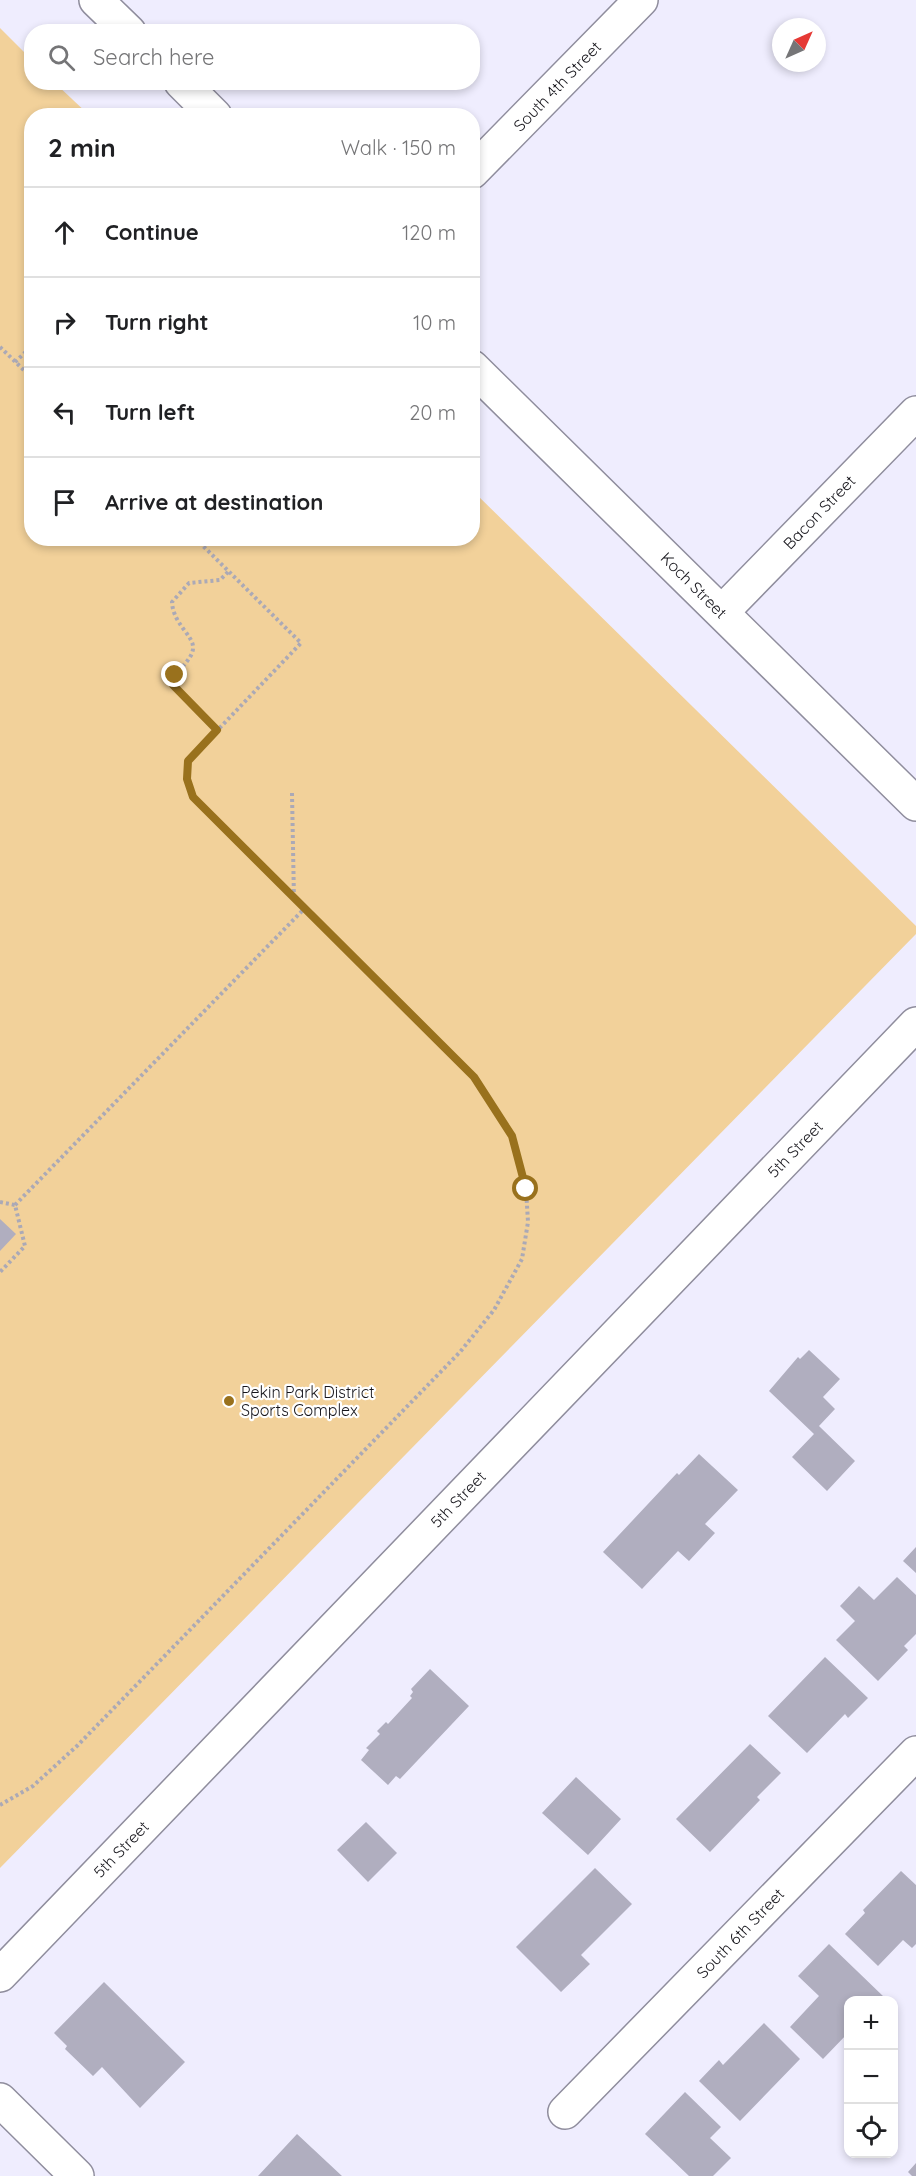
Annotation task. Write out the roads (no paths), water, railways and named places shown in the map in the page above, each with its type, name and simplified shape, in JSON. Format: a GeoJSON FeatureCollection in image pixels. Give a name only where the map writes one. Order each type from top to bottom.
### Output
{"type":"FeatureCollection","features":[{"type":"Feature","properties":{"kind":"street"},"geometry":{"type":"LineString","coordinates":[[96,0],[121,24]]}},
{"type":"Feature","properties":{"kind":"street","name":"South 4th Street"},"geometry":{"type":"LineString","coordinates":[[480,164],[641,0]]}},
{"type":"Feature","properties":{"kind":"street"},"geometry":{"type":"LineString","coordinates":[[189,90],[207,108]]}},
{"type":"Feature","properties":{"kind":"street","name":"Koch Street"},"geometry":{"type":"LineString","coordinates":[[480,375],[916,804]]}},
{"type":"Feature","properties":{"kind":"street","name":"Bacon Street"},"geometry":{"type":"LineString","coordinates":[[722,612],[916,413]]}},
{"type":"Feature","properties":{"kind":"street","name":"5th Street"},"geometry":{"type":"LineString","coordinates":[[0,1975],[916,1024]]}},
{"type":"Feature","properties":{"kind":"street","name":"South 6th Street"},"geometry":{"type":"LineString","coordinates":[[565,2112],[916,1753]]}},
{"type":"Feature","properties":{"kind":"street"},"geometry":{"type":"LineString","coordinates":[[0,2100],[77,2176]]}},
{"type":"Feature","properties":{"kind":"place","name":"Pekin Park District Sports Complex"},"geometry":{"type":"Point","coordinates":[229,1401]}}]}
